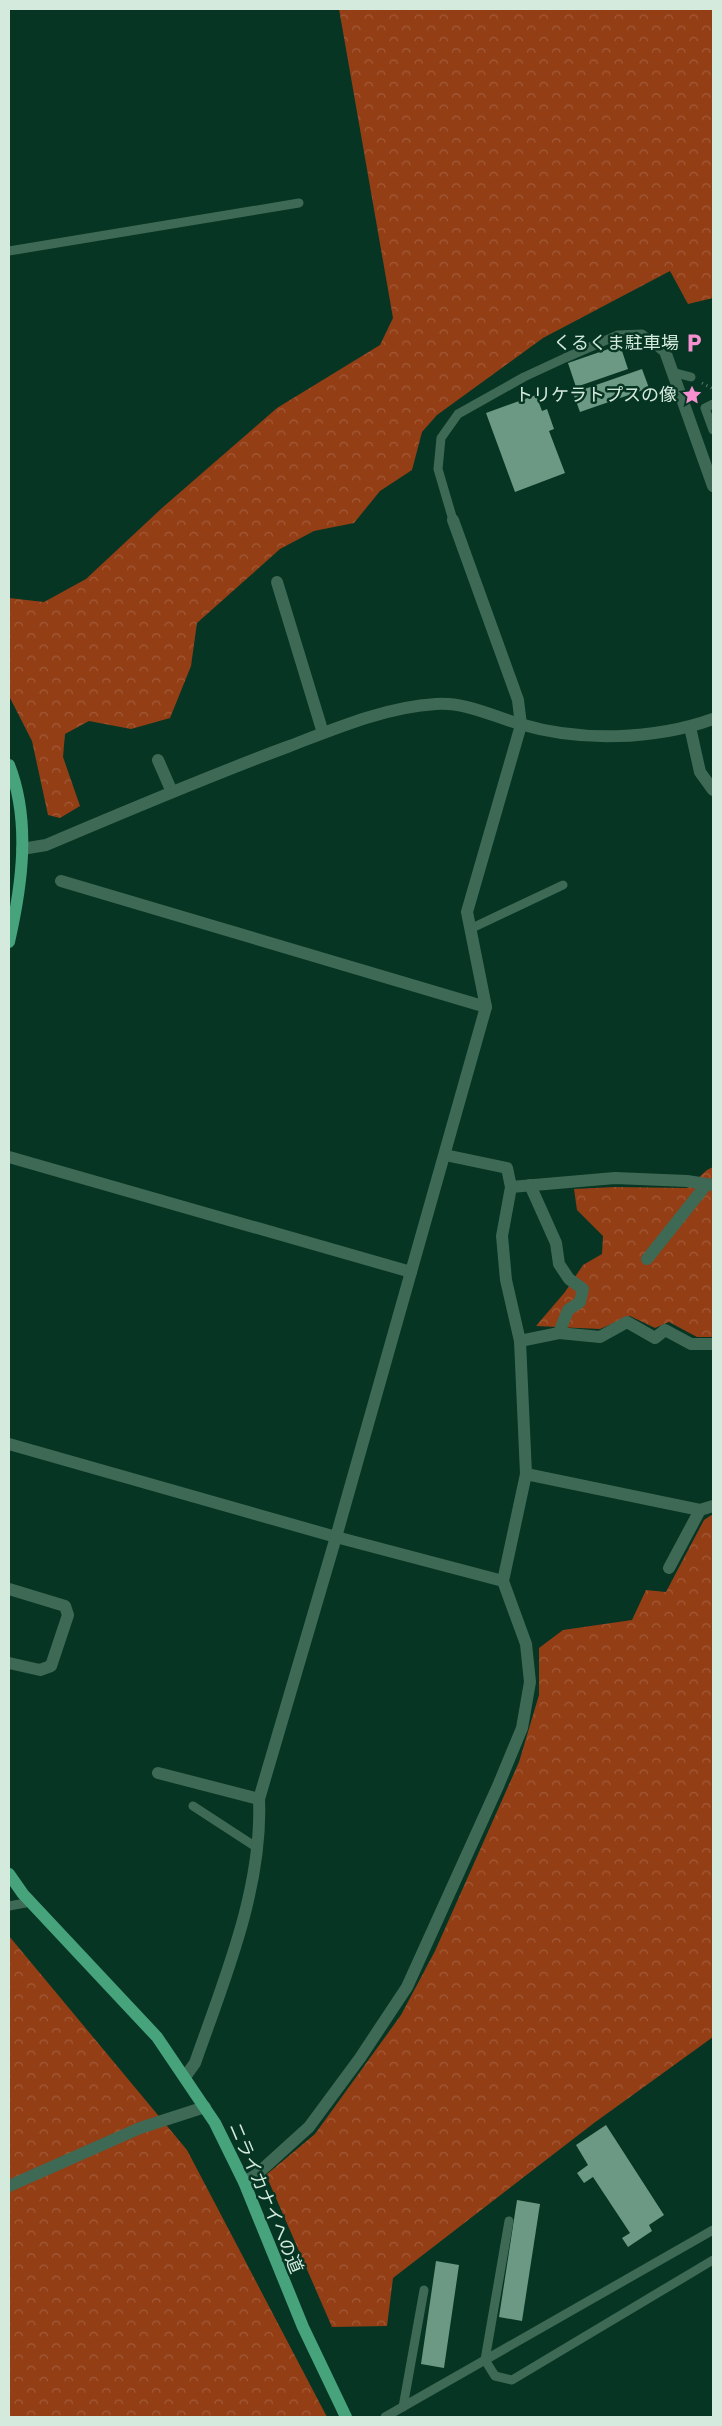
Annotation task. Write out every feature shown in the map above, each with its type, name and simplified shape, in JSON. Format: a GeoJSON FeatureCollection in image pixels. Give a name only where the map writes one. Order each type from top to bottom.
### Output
{"type":"FeatureCollection","features":[{"type":"Feature","properties":{"kind":"main road"},"geometry":{"type":"LineString","coordinates":[[9,765],[19,806],[22,848],[18,904],[9,942]]}},
{"type":"Feature","properties":{"kind":"main road","name":"ニライカナイへの道"},"geometry":{"type":"LineString","coordinates":[[9,1874],[31,1902],[144,2022],[205,2107],[231,2152],[303,2327],[346,2417]]}},
{"type":"Feature","properties":{"kind":"street"},"geometry":{"type":"LineString","coordinates":[[666,354],[713,486]]}},
{"type":"Feature","properties":{"kind":"street"},"geometry":{"type":"LineString","coordinates":[[185,2077],[195,2063],[243,1926],[260,1825],[259,1799],[336,1537],[486,1008],[466,912],[521,725],[518,700],[453,520]]}},
{"type":"Feature","properties":{"kind":"street"},"geometry":{"type":"LineString","coordinates":[[278,582],[323,733]]}},
{"type":"Feature","properties":{"kind":"street"},"geometry":{"type":"LineString","coordinates":[[22,848],[46,845],[172,792],[323,733],[409,707],[438,704],[468,706],[521,725],[581,735],[625,737],[690,727],[713,719]]}},
{"type":"Feature","properties":{"kind":"street"},"geometry":{"type":"LineString","coordinates":[[690,727],[700,772],[713,790]]}},
{"type":"Feature","properties":{"kind":"street"},"geometry":{"type":"LineString","coordinates":[[158,760],[172,792]]}},
{"type":"Feature","properties":{"kind":"street"},"geometry":{"type":"LineString","coordinates":[[62,881],[486,1008]]}},
{"type":"Feature","properties":{"kind":"street"},"geometry":{"type":"LineString","coordinates":[[244,2182],[256,2175],[309,2126],[360,2058],[407,1987],[498,1786],[522,1728],[530,1682],[526,1644],[503,1581],[526,1474],[520,1341],[506,1280],[502,1236],[511,1187],[507,1168],[445,1155]]}},
{"type":"Feature","properties":{"kind":"street"},"geometry":{"type":"LineString","coordinates":[[9,1157],[411,1272]]}},
{"type":"Feature","properties":{"kind":"street"},"geometry":{"type":"LineString","coordinates":[[511,1187],[615,1178],[687,1181],[710,1185]]}},
{"type":"Feature","properties":{"kind":"street"},"geometry":{"type":"LineString","coordinates":[[530,1185],[556,1243],[559,1264],[569,1279],[582,1289],[580,1302],[568,1310],[559,1333]]}},
{"type":"Feature","properties":{"kind":"street"},"geometry":{"type":"LineString","coordinates":[[647,1259],[710,1185]]}},
{"type":"Feature","properties":{"kind":"street"},"geometry":{"type":"LineString","coordinates":[[520,1341],[559,1333],[600,1338],[627,1322],[655,1338],[665,1330],[691,1344],[713,1344]]}},
{"type":"Feature","properties":{"kind":"street"},"geometry":{"type":"LineString","coordinates":[[9,1444],[336,1537],[503,1581]]}},
{"type":"Feature","properties":{"kind":"street"},"geometry":{"type":"LineString","coordinates":[[526,1474],[700,1510],[713,1506]]}},
{"type":"Feature","properties":{"kind":"street"},"geometry":{"type":"LineString","coordinates":[[669,1568],[700,1510]]}},
{"type":"Feature","properties":{"kind":"street"},"geometry":{"type":"LineString","coordinates":[[9,1589],[66,1606],[68,1616],[51,1666],[40,1670],[9,1663]]}},
{"type":"Feature","properties":{"kind":"street"},"geometry":{"type":"LineString","coordinates":[[158,1772],[259,1799]]}},
{"type":"Feature","properties":{"kind":"street"},"geometry":{"type":"LineString","coordinates":[[9,2186],[140,2128],[205,2107]]}},
{"type":"Feature","properties":{"kind":"lane"},"geometry":{"type":"LineString","coordinates":[[9,252],[299,203]]}},
{"type":"Feature","properties":{"kind":"lane"},"geometry":{"type":"LineString","coordinates":[[453,520],[438,469],[441,438],[458,414],[524,377],[618,335],[642,334],[666,354]]}},
{"type":"Feature","properties":{"kind":"lane"},"geometry":{"type":"LineString","coordinates":[[672,372],[691,377]]}},
{"type":"Feature","properties":{"kind":"lane"},"geometry":{"type":"LineString","coordinates":[[713,404],[705,408],[713,430]]}},
{"type":"Feature","properties":{"kind":"lane"},"geometry":{"type":"LineString","coordinates":[[470,929],[563,885]]}},
{"type":"Feature","properties":{"kind":"lane"},"geometry":{"type":"LineString","coordinates":[[194,1806],[256,1847]]}},
{"type":"Feature","properties":{"kind":"lane"},"geometry":{"type":"LineString","coordinates":[[9,1906],[31,1902]]}},
{"type":"Feature","properties":{"kind":"lane"},"geometry":{"type":"LineString","coordinates":[[509,2221],[485,2360],[495,2376],[512,2380],[713,2260]]}},
{"type":"Feature","properties":{"kind":"lane"},"geometry":{"type":"LineString","coordinates":[[384,2417],[713,2230]]}},
{"type":"Feature","properties":{"kind":"lane"},"geometry":{"type":"LineString","coordinates":[[403,2407],[424,2290]]}},
{"type":"Feature","properties":{"kind":"green space"},"geometry":{"type":"Polygon","coordinates":[[[339,9],[713,9],[713,298],[688,304],[670,271],[543,338],[437,415],[422,432],[412,470],[380,491],[354,523],[314,531],[280,549],[197,623],[191,666],[170,718],[131,729],[89,721],[65,734],[63,757],[80,806],[60,818],[48,815],[32,741],[9,696],[9,598],[44,602],[86,579],[162,508],[277,408],[380,345],[393,318],[339,9]]]}},
{"type":"Feature","properties":{"kind":"green space"},"geometry":{"type":"Polygon","coordinates":[[[713,1167],[713,1337],[697,1337],[669,1322],[655,1328],[630,1316],[600,1329],[536,1326],[565,1292],[583,1265],[602,1254],[603,1236],[577,1210],[574,1189],[615,1187],[687,1188],[713,1167]]]}},
{"type":"Feature","properties":{"kind":"green space"},"geometry":{"type":"Polygon","coordinates":[[[713,1514],[713,2037],[594,2123],[393,2278],[387,2326],[332,2327],[266,2175],[315,2134],[401,2015],[435,1951],[519,1762],[539,1695],[539,1648],[563,1630],[632,1620],[646,1590],[666,1592],[704,1520],[713,1514]]]}},
{"type":"Feature","properties":{"kind":"green space"},"geometry":{"type":"Polygon","coordinates":[[[9,1936],[187,2150],[327,2417],[9,2417],[9,1936]]]}},
{"type":"Feature","properties":{"kind":"building"},"geometry":{"type":"Polygon","coordinates":[[[620,345],[628,369],[576,387],[568,363],[620,345]]]}},
{"type":"Feature","properties":{"kind":"building"},"geometry":{"type":"Polygon","coordinates":[[[642,369],[649,388],[580,412],[573,393],[642,369]]]}},
{"type":"Feature","properties":{"kind":"building"},"geometry":{"type":"Polygon","coordinates":[[[536,395],[542,411],[547,409],[554,429],[549,431],[565,473],[515,492],[486,413],[536,395]]]}},
{"type":"Feature","properties":{"kind":"building"},"geometry":{"type":"Polygon","coordinates":[[[606,2125],[664,2215],[649,2225],[652,2231],[628,2247],[622,2238],[630,2233],[593,2177],[584,2183],[577,2173],[588,2165],[576,2145],[606,2125]]]}},
{"type":"Feature","properties":{"kind":"building"},"geometry":{"type":"Polygon","coordinates":[[[517,2200],[540,2204],[522,2321],[499,2317],[517,2200]]]}},
{"type":"Feature","properties":{"kind":"building"},"geometry":{"type":"Polygon","coordinates":[[[436,2261],[459,2265],[444,2368],[421,2364],[436,2261]]]}},
{"type":"Feature","properties":{"kind":"place","name":"くるくま駐車場"},"geometry":{"type":"Point","coordinates":[694,343]}},
{"type":"Feature","properties":{"kind":"place","name":"トリケラトプスの像"},"geometry":{"type":"Point","coordinates":[692,395]}}]}
